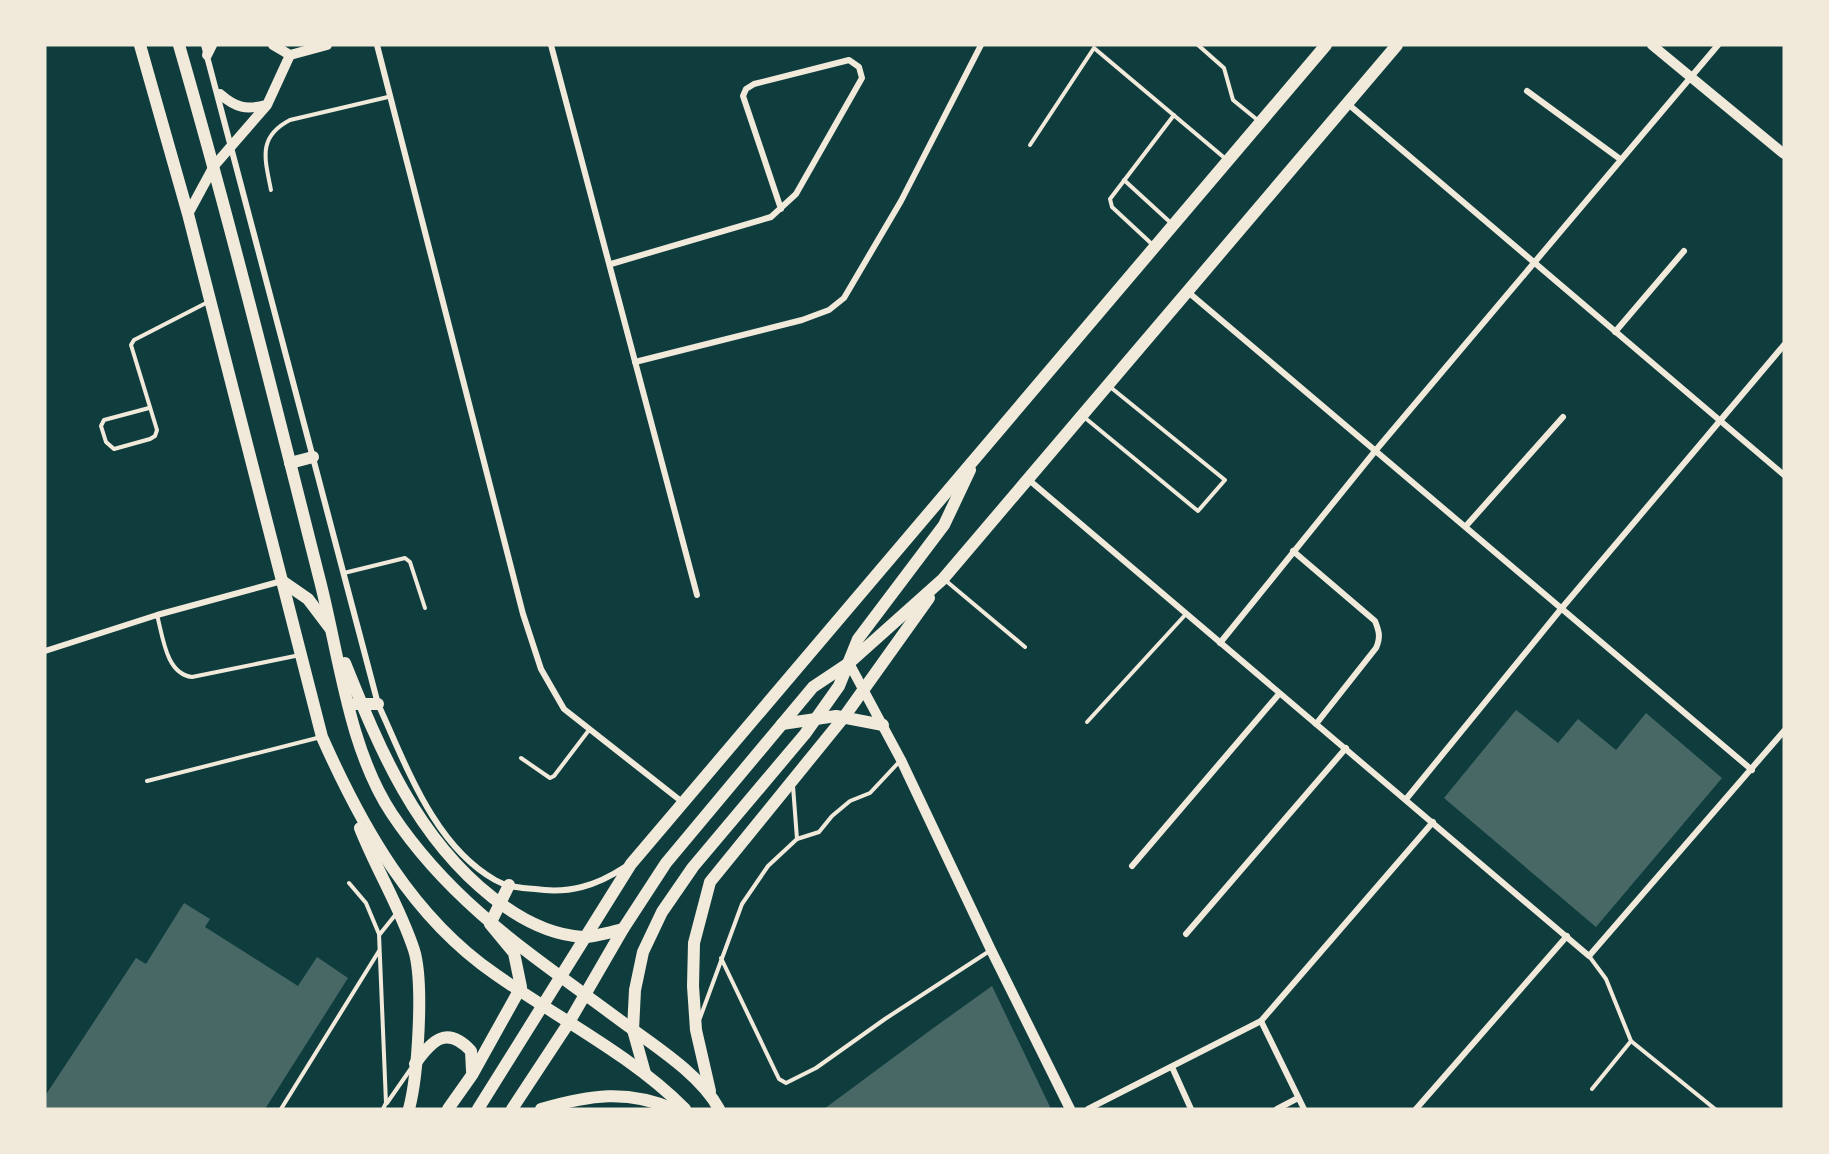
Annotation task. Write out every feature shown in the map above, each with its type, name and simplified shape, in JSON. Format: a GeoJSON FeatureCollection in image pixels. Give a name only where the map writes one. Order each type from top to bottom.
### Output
{"type":"FeatureCollection","features":[{"type":"Feature","properties":{"kind":"main road"},"geometry":{"type":"LineString","coordinates":[[140,45],[188,214],[322,737],[367,844],[399,910],[414,952],[420,988],[415,1064],[409,1109]]}},
{"type":"Feature","properties":{"kind":"main road"},"geometry":{"type":"LineString","coordinates":[[179,45],[214,166],[334,635],[348,704],[362,755],[390,812],[441,878],[490,924],[633,1030],[710,1091]]}},
{"type":"Feature","properties":{"kind":"main road"},"geometry":{"type":"LineString","coordinates":[[478,1109],[562,978],[584,937],[631,864],[681,801],[974,461],[1326,45]]}},
{"type":"Feature","properties":{"kind":"main road"},"geometry":{"type":"LineString","coordinates":[[719,1109],[710,1091],[696,1030],[693,986],[694,943],[710,882],[792,778],[844,717],[944,579],[1396,45]]}},
{"type":"Feature","properties":{"kind":"main road"},"geometry":{"type":"LineString","coordinates":[[290,463],[313,457]]}},
{"type":"Feature","properties":{"kind":"main road"},"geometry":{"type":"LineString","coordinates":[[645,1073],[633,1030],[635,990],[643,952],[662,912],[693,867],[816,718],[839,686],[858,639],[944,525],[974,461]]}},
{"type":"Feature","properties":{"kind":"main road"},"geometry":{"type":"LineString","coordinates":[[512,1109],[568,1024],[623,929],[666,862],[813,687],[849,663],[944,579]]}},
{"type":"Feature","properties":{"kind":"main road"},"geometry":{"type":"LineString","coordinates":[[282,581],[308,599],[334,635],[376,740],[412,808],[449,858],[471,881],[519,916],[554,932],[584,937],[623,929]]}},
{"type":"Feature","properties":{"kind":"main road"},"geometry":{"type":"LineString","coordinates":[[348,704],[378,704]]}},
{"type":"Feature","properties":{"kind":"main road"},"geometry":{"type":"LineString","coordinates":[[782,724],[816,718],[844,717],[883,725]]}},
{"type":"Feature","properties":{"kind":"main road"},"geometry":{"type":"LineString","coordinates":[[348,796],[396,874],[423,909],[459,946],[543,1008],[645,1073],[685,1109]]}},
{"type":"Feature","properties":{"kind":"main road"},"geometry":{"type":"LineString","coordinates":[[490,924],[509,885]]}},
{"type":"Feature","properties":{"kind":"main road"},"geometry":{"type":"LineString","coordinates":[[448,1109],[472,1076],[519,991],[520,974],[514,953],[490,924]]}},
{"type":"Feature","properties":{"kind":"main road"},"geometry":{"type":"LineString","coordinates":[[415,1064],[435,1041],[450,1036],[461,1040],[471,1051],[474,1060],[472,1076]]}},
{"type":"Feature","properties":{"kind":"main road"},"geometry":{"type":"LineString","coordinates":[[541,1109],[581,1097],[622,1095],[674,1109]]}},
{"type":"Feature","properties":{"kind":"street"},"geometry":{"type":"LineString","coordinates":[[273,45],[290,55],[327,45]]}},
{"type":"Feature","properties":{"kind":"street"},"geometry":{"type":"LineString","coordinates":[[377,45],[388,97],[523,614],[541,669],[564,709],[681,801]]}},
{"type":"Feature","properties":{"kind":"street"},"geometry":{"type":"LineString","coordinates":[[551,45],[611,264],[697,595]]}},
{"type":"Feature","properties":{"kind":"street"},"geometry":{"type":"LineString","coordinates":[[635,362],[802,320],[829,310],[844,298],[901,201],[981,45]]}},
{"type":"Feature","properties":{"kind":"street"},"geometry":{"type":"LineString","coordinates":[[1652,45],[1784,154]]}},
{"type":"Feature","properties":{"kind":"street"},"geometry":{"type":"LineString","coordinates":[[1220,643],[1376,450],[1718,45]]}},
{"type":"Feature","properties":{"kind":"street"},"geometry":{"type":"LineString","coordinates":[[208,48],[378,704],[401,759],[422,797],[456,849],[481,870],[509,885],[551,892],[579,890],[596,884],[631,864]]}},
{"type":"Feature","properties":{"kind":"street"},"geometry":{"type":"LineString","coordinates":[[188,214],[214,166],[267,105],[290,55]]}},
{"type":"Feature","properties":{"kind":"street"},"geometry":{"type":"LineString","coordinates":[[611,264],[771,217],[781,209],[796,195],[862,78],[859,67],[849,60],[754,84],[746,89],[743,96],[781,209]]}},
{"type":"Feature","properties":{"kind":"street"},"geometry":{"type":"LineString","coordinates":[[1527,91],[1620,159]]}},
{"type":"Feature","properties":{"kind":"street"},"geometry":{"type":"LineString","coordinates":[[219,94],[233,105],[248,110],[267,105]]}},
{"type":"Feature","properties":{"kind":"street"},"geometry":{"type":"LineString","coordinates":[[1348,104],[1784,475]]}},
{"type":"Feature","properties":{"kind":"street"},"geometry":{"type":"LineString","coordinates":[[1615,332],[1684,251]]}},
{"type":"Feature","properties":{"kind":"street"},"geometry":{"type":"LineString","coordinates":[[1188,292],[1752,770]]}},
{"type":"Feature","properties":{"kind":"street"},"geometry":{"type":"LineString","coordinates":[[1407,798],[1561,609],[1784,345]]}},
{"type":"Feature","properties":{"kind":"street"},"geometry":{"type":"LineString","coordinates":[[1466,526],[1563,417]]}},
{"type":"Feature","properties":{"kind":"street"},"geometry":{"type":"LineString","coordinates":[[1029,480],[1279,694],[1407,798],[1589,956],[1784,731]]}},
{"type":"Feature","properties":{"kind":"street"},"geometry":{"type":"LineString","coordinates":[[1293,551],[1375,621],[1380,638],[1376,648],[1316,724]]}},
{"type":"Feature","properties":{"kind":"street"},"geometry":{"type":"LineString","coordinates":[[45,651],[157,615],[282,581]]}},
{"type":"Feature","properties":{"kind":"street"},"geometry":{"type":"LineString","coordinates":[[849,663],[901,760],[991,950],[1070,1109]]}},
{"type":"Feature","properties":{"kind":"street"},"geometry":{"type":"LineString","coordinates":[[1132,866],[1279,694]]}},
{"type":"Feature","properties":{"kind":"street"},"geometry":{"type":"LineString","coordinates":[[1186,934],[1346,748]]}},
{"type":"Feature","properties":{"kind":"street"},"geometry":{"type":"LineString","coordinates":[[1088,1109],[1261,1021],[1433,822]]}},
{"type":"Feature","properties":{"kind":"street"},"geometry":{"type":"LineString","coordinates":[[1416,1109],[1567,936]]}},
{"type":"Feature","properties":{"kind":"street"},"geometry":{"type":"LineString","coordinates":[[1261,1021],[1304,1109]]}},
{"type":"Feature","properties":{"kind":"street"},"geometry":{"type":"LineString","coordinates":[[1172,1067],[1191,1109]]}},
{"type":"Feature","properties":{"kind":"street"},"geometry":{"type":"LineString","coordinates":[[1276,1109],[1298,1098]]}},
{"type":"Feature","properties":{"kind":"lane"},"geometry":{"type":"LineString","coordinates":[[1198,45],[1224,68],[1233,100],[1260,122]]}},
{"type":"Feature","properties":{"kind":"lane"},"geometry":{"type":"LineString","coordinates":[[1030,145],[1094,48],[1227,160]]}},
{"type":"Feature","properties":{"kind":"lane"},"geometry":{"type":"LineString","coordinates":[[271,190],[264,153],[270,137],[278,126],[290,120],[388,97]]}},
{"type":"Feature","properties":{"kind":"lane"},"geometry":{"type":"LineString","coordinates":[[1155,247],[1112,207],[1110,199],[1174,115]]}},
{"type":"Feature","properties":{"kind":"lane"},"geometry":{"type":"LineString","coordinates":[[1124,180],[1174,225]]}},
{"type":"Feature","properties":{"kind":"lane"},"geometry":{"type":"LineString","coordinates":[[149,408],[104,420],[101,426],[109,446],[114,449],[155,436],[157,430],[131,345],[139,336],[166,326],[209,302]]}},
{"type":"Feature","properties":{"kind":"lane"},"geometry":{"type":"LineString","coordinates":[[1083,416],[1198,511],[1225,480],[1109,385]]}},
{"type":"Feature","properties":{"kind":"lane"},"geometry":{"type":"LineString","coordinates":[[344,573],[405,558],[410,562],[425,608]]}},
{"type":"Feature","properties":{"kind":"lane"},"geometry":{"type":"LineString","coordinates":[[944,579],[1025,648]]}},
{"type":"Feature","properties":{"kind":"lane"},"geometry":{"type":"LineString","coordinates":[[1087,722],[1186,614]]}},
{"type":"Feature","properties":{"kind":"lane"},"geometry":{"type":"LineString","coordinates":[[157,615],[173,668],[181,676],[192,677],[300,654]]}},
{"type":"Feature","properties":{"kind":"lane"},"geometry":{"type":"LineString","coordinates":[[520,758],[550,778],[554,776],[589,730]]}},
{"type":"Feature","properties":{"kind":"lane"},"geometry":{"type":"LineString","coordinates":[[147,782],[322,737]]}},
{"type":"Feature","properties":{"kind":"lane"},"geometry":{"type":"LineString","coordinates":[[696,1030],[742,904],[768,866],[797,839],[819,832],[832,816],[850,801],[870,793],[901,760]]}},
{"type":"Feature","properties":{"kind":"lane"},"geometry":{"type":"LineString","coordinates":[[792,778],[797,839]]}},
{"type":"Feature","properties":{"kind":"lane"},"geometry":{"type":"LineString","coordinates":[[350,883],[366,903],[379,934],[386,1103]]}},
{"type":"Feature","properties":{"kind":"lane"},"geometry":{"type":"LineString","coordinates":[[379,934],[399,910]]}},
{"type":"Feature","properties":{"kind":"lane"},"geometry":{"type":"LineString","coordinates":[[281,1109],[380,950]]}},
{"type":"Feature","properties":{"kind":"lane"},"geometry":{"type":"LineString","coordinates":[[721,958],[779,1079],[786,1083],[816,1068],[885,1019],[991,950]]}},
{"type":"Feature","properties":{"kind":"lane"},"geometry":{"type":"LineString","coordinates":[[1589,956],[1606,979],[1631,1041],[1715,1109]]}},
{"type":"Feature","properties":{"kind":"lane"},"geometry":{"type":"LineString","coordinates":[[1592,1089],[1631,1041]]}},
{"type":"Feature","properties":{"kind":"lane"},"geometry":{"type":"LineString","coordinates":[[383,1109],[415,1064]]}},
{"type":"Feature","properties":{"kind":"building"},"geometry":{"type":"Polygon","coordinates":[[[1516,710],[1558,743],[1578,719],[1616,750],[1646,713],[1722,778],[1596,927],[1444,798],[1516,710]]]}},
{"type":"Feature","properties":{"kind":"building"},"geometry":{"type":"Polygon","coordinates":[[[184,903],[210,919],[205,927],[298,986],[317,957],[348,978],[265,1109],[45,1109],[45,1096],[136,958],[146,964],[184,903]]]}},
{"type":"Feature","properties":{"kind":"building"},"geometry":{"type":"Polygon","coordinates":[[[992,986],[1051,1109],[824,1109],[932,1029],[992,986]]]}}]}
